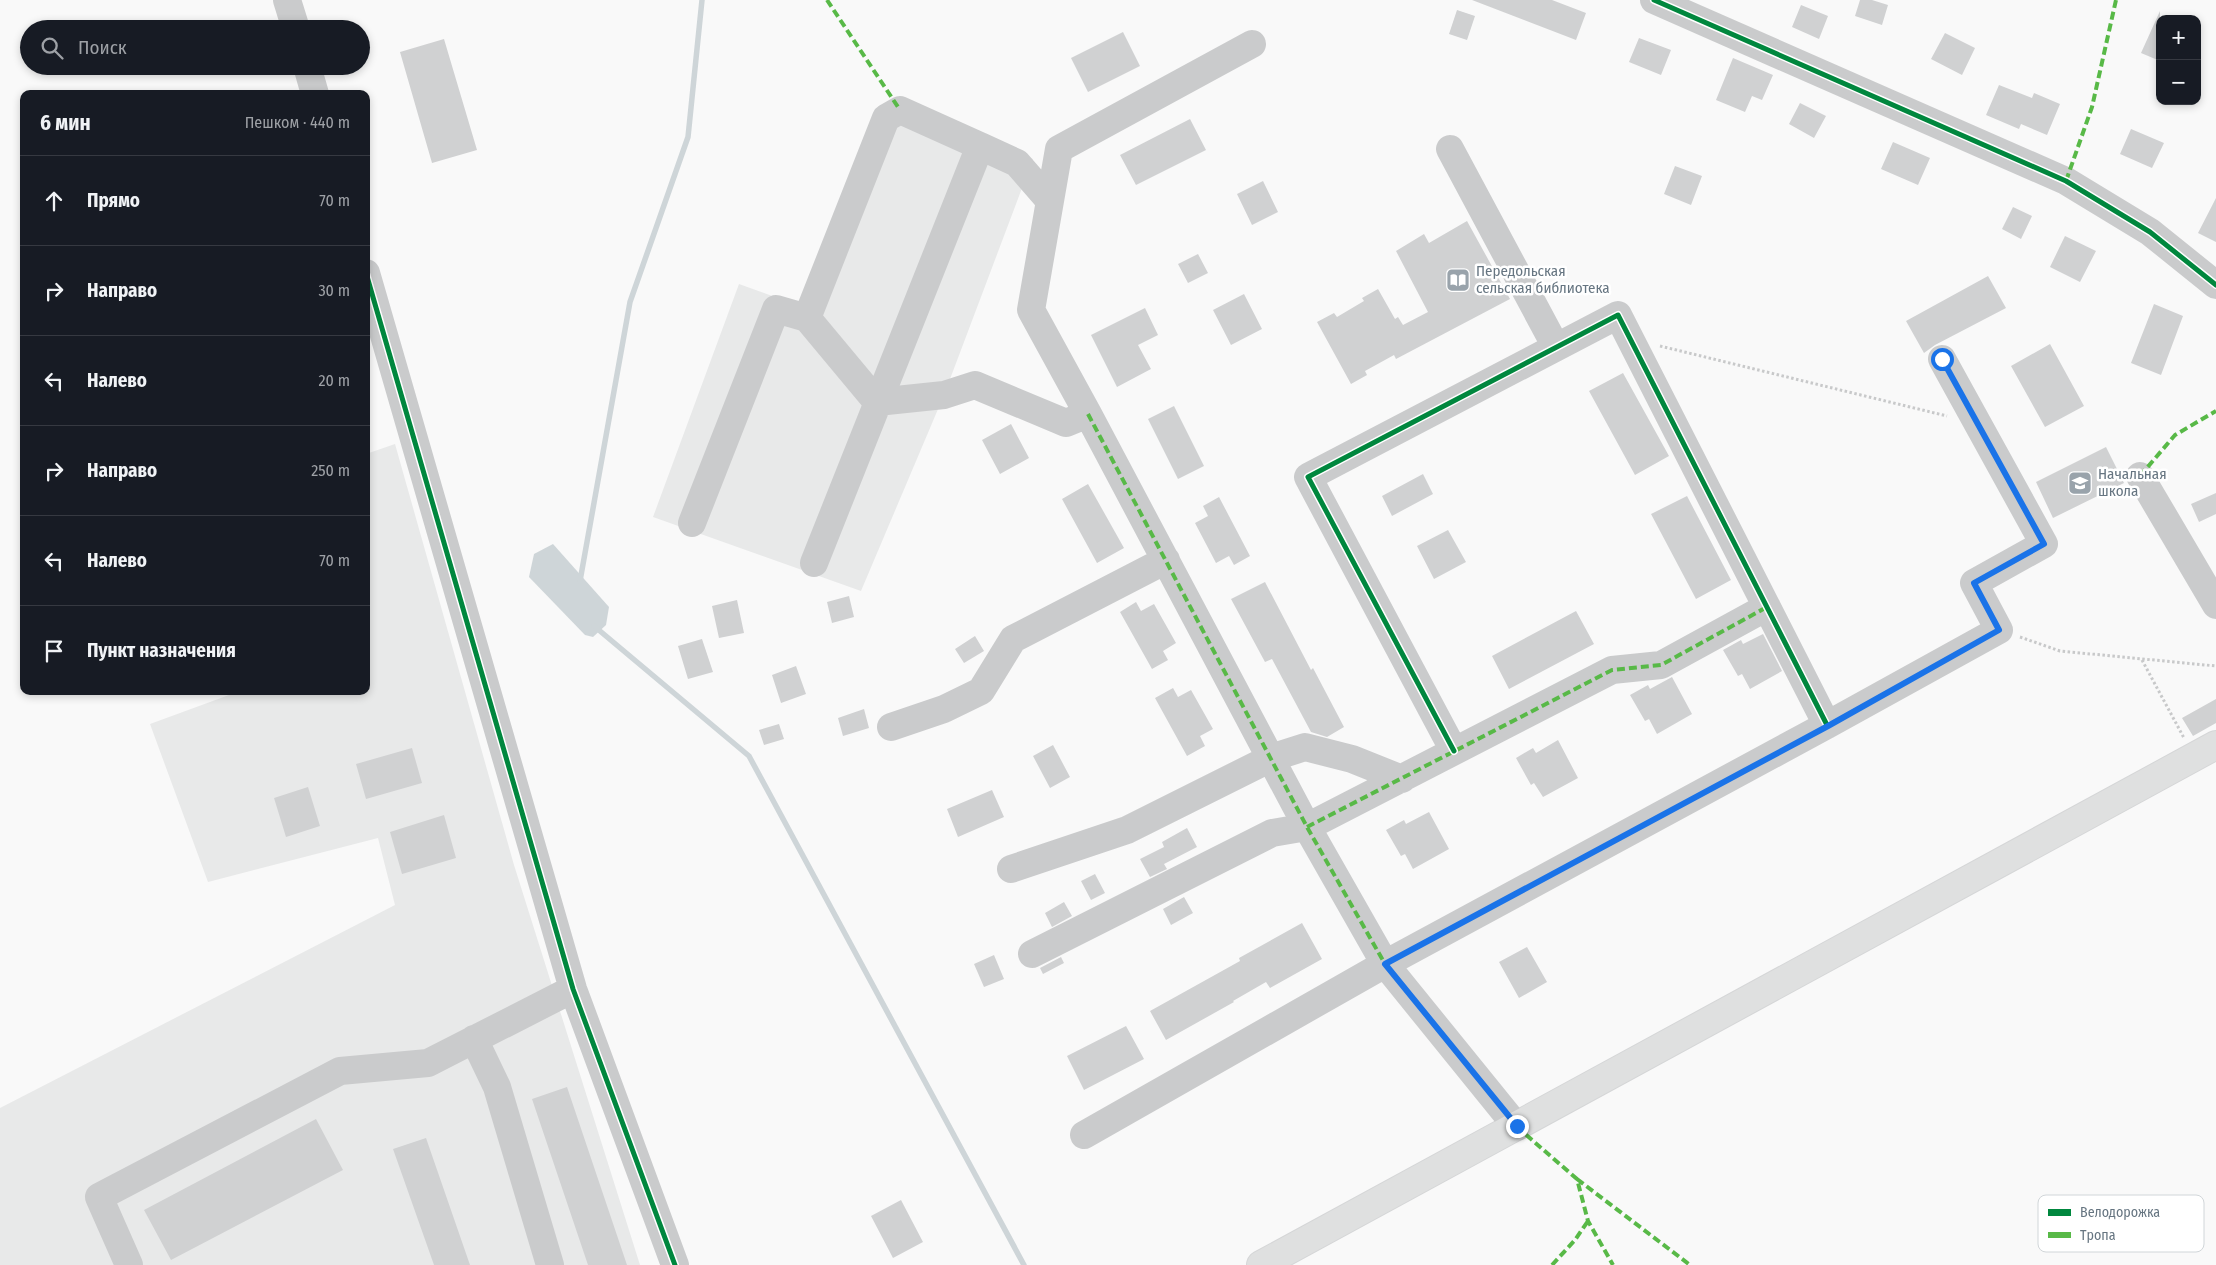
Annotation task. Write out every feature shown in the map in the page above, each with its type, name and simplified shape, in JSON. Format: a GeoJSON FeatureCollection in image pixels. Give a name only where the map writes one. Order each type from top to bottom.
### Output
{"type":"FeatureCollection","features":[{"type":"Feature","properties":{"kind":"main road"},"geometry":{"type":"LineString","coordinates":[[1261,1265],[2216,745]]}},
{"type":"Feature","properties":{"kind":"street"},"geometry":{"type":"LineString","coordinates":[[288,0],[294,20]]}},
{"type":"Feature","properties":{"kind":"street"},"geometry":{"type":"LineString","coordinates":[[1654,0],[2066,181],[2150,232],[2216,285]]}},
{"type":"Feature","properties":{"kind":"street"},"geometry":{"type":"LineString","coordinates":[[1252,44],[1059,149],[1031,310],[1307,827],[1385,964],[1517,1126]]}},
{"type":"Feature","properties":{"kind":"street"},"geometry":{"type":"LineString","coordinates":[[309,75],[313,90]]}},
{"type":"Feature","properties":{"kind":"street"},"geometry":{"type":"LineString","coordinates":[[807,318],[886,118],[900,110],[1017,163],[1050,201]]}},
{"type":"Feature","properties":{"kind":"street"},"geometry":{"type":"LineString","coordinates":[[814,563],[980,146]]}},
{"type":"Feature","properties":{"kind":"street"},"geometry":{"type":"LineString","coordinates":[[1450,149],[1556,347]]}},
{"type":"Feature","properties":{"kind":"street"},"geometry":{"type":"LineString","coordinates":[[370,287],[573,988],[675,1265]]}},
{"type":"Feature","properties":{"kind":"street"},"geometry":{"type":"LineString","coordinates":[[692,523],[776,309],[807,318],[877,402]]}},
{"type":"Feature","properties":{"kind":"street"},"geometry":{"type":"LineString","coordinates":[[1454,752],[1308,477],[1618,314],[1828,726]]}},
{"type":"Feature","properties":{"kind":"street"},"geometry":{"type":"LineString","coordinates":[[1084,1135],[1385,964],[1828,726],[1999,630],[1974,583],[2044,544],[1942,359]]}},
{"type":"Feature","properties":{"kind":"street"},"geometry":{"type":"LineString","coordinates":[[877,402],[944,395],[975,385],[1066,423],[1088,414]]}},
{"type":"Feature","properties":{"kind":"street"},"geometry":{"type":"LineString","coordinates":[[2140,476],[2216,605]]}},
{"type":"Feature","properties":{"kind":"street"},"geometry":{"type":"LineString","coordinates":[[891,728],[944,709],[981,692],[1014,639],[1166,560]]}},
{"type":"Feature","properties":{"kind":"street"},"geometry":{"type":"LineString","coordinates":[[1032,954],[1272,833],[1307,827],[1612,670],[1661,665],[1767,608]]}},
{"type":"Feature","properties":{"kind":"street"},"geometry":{"type":"LineString","coordinates":[[1011,869],[1127,830],[1270,758],[1305,747],[1352,759],[1402,779]]}},
{"type":"Feature","properties":{"kind":"street"},"geometry":{"type":"LineString","coordinates":[[129,1265],[99,1197],[340,1071],[428,1063],[573,988]]}},
{"type":"Feature","properties":{"kind":"street"},"geometry":{"type":"LineString","coordinates":[[474,1039],[497,1087],[550,1265]]}},
{"type":"Feature","properties":{"kind":"path"},"geometry":{"type":"LineString","coordinates":[[1630,338],[1977,423]]}},
{"type":"Feature","properties":{"kind":"path"},"geometry":{"type":"LineString","coordinates":[[1999,630],[2060,651],[2216,666]]}},
{"type":"Feature","properties":{"kind":"path"},"geometry":{"type":"LineString","coordinates":[[2142,659],[2185,741]]}},
{"type":"Feature","properties":{"kind":"shaded area"},"geometry":{"type":"Polygon","coordinates":[[[894,99],[1033,159],[944,395],[861,591],[653,517],[739,284],[808,309],[894,99]]]}},
{"type":"Feature","properties":{"kind":"shaded area"},"geometry":{"type":"Polygon","coordinates":[[[395,444],[514,865],[640,1265],[0,1265],[0,1108],[395,905],[378,838],[208,882],[150,724],[229,695],[370,695],[370,453],[395,444]]]}},
{"type":"Feature","properties":{"kind":"shaded area"},"geometry":{"type":"Polygon","coordinates":[[[553,544],[609,607],[606,625],[593,637],[585,635],[529,577],[534,554],[553,544]]]}},
{"type":"Feature","properties":{"kind":"building"},"geometry":{"type":"Polygon","coordinates":[[[1472,0],[1552,0],[1586,13],[1576,40],[1472,0]]]}},
{"type":"Feature","properties":{"kind":"building"},"geometry":{"type":"Polygon","coordinates":[[[1860,0],[1872,0],[1888,5],[1882,25],[1855,16],[1860,0]]]}},
{"type":"Feature","properties":{"kind":"building"},"geometry":{"type":"Polygon","coordinates":[[[1801,5],[1828,16],[1819,39],[1792,27],[1801,5]]]}},
{"type":"Feature","properties":{"kind":"building"},"geometry":{"type":"Polygon","coordinates":[[[1457,10],[1475,16],[1467,40],[1449,34],[1457,10]]]}},
{"type":"Feature","properties":{"kind":"building"},"geometry":{"type":"Polygon","coordinates":[[[2156,20],[2156,59],[2141,53],[2156,20]]]}},
{"type":"Feature","properties":{"kind":"building"},"geometry":{"type":"Polygon","coordinates":[[[1123,32],[1140,66],[1088,92],[1071,58],[1123,32]]]}},
{"type":"Feature","properties":{"kind":"building"},"geometry":{"type":"Polygon","coordinates":[[[1945,33],[1975,48],[1962,75],[1931,59],[1945,33]]]}},
{"type":"Feature","properties":{"kind":"building"},"geometry":{"type":"Polygon","coordinates":[[[1639,38],[1671,50],[1661,75],[1629,62],[1639,38]]]}},
{"type":"Feature","properties":{"kind":"building"},"geometry":{"type":"Polygon","coordinates":[[[444,39],[477,150],[432,163],[400,52],[444,39]]]}},
{"type":"Feature","properties":{"kind":"building"},"geometry":{"type":"Polygon","coordinates":[[[1733,58],[1773,75],[1762,100],[1752,96],[1745,112],[1716,100],[1733,58]]]}},
{"type":"Feature","properties":{"kind":"building"},"geometry":{"type":"Polygon","coordinates":[[[1999,85],[2032,98],[2034,93],[2060,104],[2047,135],[2021,124],[2019,129],[1986,115],[1999,85]]]}},
{"type":"Feature","properties":{"kind":"building"},"geometry":{"type":"Polygon","coordinates":[[[1800,103],[1826,116],[1814,138],[1789,124],[1800,103]]]}},
{"type":"Feature","properties":{"kind":"building"},"geometry":{"type":"Polygon","coordinates":[[[1190,119],[1206,150],[1136,185],[1120,155],[1190,119]]]}},
{"type":"Feature","properties":{"kind":"building"},"geometry":{"type":"Polygon","coordinates":[[[2131,129],[2164,143],[2152,168],[2120,154],[2131,129]]]}},
{"type":"Feature","properties":{"kind":"building"},"geometry":{"type":"Polygon","coordinates":[[[1893,142],[1930,158],[1918,185],[1881,169],[1893,142]]]}},
{"type":"Feature","properties":{"kind":"building"},"geometry":{"type":"Polygon","coordinates":[[[1675,166],[1702,176],[1691,205],[1664,194],[1675,166]]]}},
{"type":"Feature","properties":{"kind":"building"},"geometry":{"type":"Polygon","coordinates":[[[1263,181],[1278,212],[1252,225],[1237,194],[1263,181]]]}},
{"type":"Feature","properties":{"kind":"building"},"geometry":{"type":"Polygon","coordinates":[[[2216,198],[2216,242],[2198,233],[2216,198]]]}},
{"type":"Feature","properties":{"kind":"building"},"geometry":{"type":"Polygon","coordinates":[[[2013,207],[2032,216],[2021,239],[2002,229],[2013,207]]]}},
{"type":"Feature","properties":{"kind":"building"},"geometry":{"type":"Polygon","coordinates":[[[1467,221],[1510,299],[1396,359],[1394,355],[1365,371],[1367,375],[1351,384],[1317,322],[1334,313],[1337,317],[1364,301],[1362,298],[1378,289],[1395,319],[1398,317],[1403,325],[1428,312],[1396,251],[1424,234],[1429,243],[1467,221]]]}},
{"type":"Feature","properties":{"kind":"building"},"geometry":{"type":"Polygon","coordinates":[[[2065,236],[2096,251],[2080,282],[2050,267],[2065,236]]]}},
{"type":"Feature","properties":{"kind":"building"},"geometry":{"type":"Polygon","coordinates":[[[1198,254],[1208,273],[1188,283],[1178,264],[1198,254]]]}},
{"type":"Feature","properties":{"kind":"building"},"geometry":{"type":"Polygon","coordinates":[[[1988,276],[2006,308],[1935,345],[1924,353],[1906,321],[1988,276]]]}},
{"type":"Feature","properties":{"kind":"building"},"geometry":{"type":"Polygon","coordinates":[[[1244,294],[1262,329],[1231,345],[1213,310],[1244,294]]]}},
{"type":"Feature","properties":{"kind":"building"},"geometry":{"type":"Polygon","coordinates":[[[2154,304],[2183,316],[2161,375],[2131,363],[2154,304]]]}},
{"type":"Feature","properties":{"kind":"building"},"geometry":{"type":"Polygon","coordinates":[[[1145,308],[1158,335],[1138,345],[1151,369],[1117,387],[1091,335],[1145,308]]]}},
{"type":"Feature","properties":{"kind":"building"},"geometry":{"type":"Polygon","coordinates":[[[2050,344],[2084,406],[2045,427],[2011,366],[2050,344]]]}},
{"type":"Feature","properties":{"kind":"building"},"geometry":{"type":"Polygon","coordinates":[[[1623,373],[1669,456],[1635,475],[1589,391],[1623,373]]]}},
{"type":"Feature","properties":{"kind":"building"},"geometry":{"type":"Polygon","coordinates":[[[1174,406],[1204,466],[1178,479],[1148,419],[1174,406]]]}},
{"type":"Feature","properties":{"kind":"building"},"geometry":{"type":"Polygon","coordinates":[[[1011,424],[1029,458],[1000,474],[982,440],[1011,424]]]}},
{"type":"Feature","properties":{"kind":"building","name":"Начальная школа"},"geometry":{"type":"Polygon","coordinates":[[[2106,447],[2124,483],[2053,518],[2036,482],[2106,447]]]}},
{"type":"Feature","properties":{"kind":"building"},"geometry":{"type":"Polygon","coordinates":[[[1423,474],[1433,494],[1392,516],[1382,496],[1423,474]]]}},
{"type":"Feature","properties":{"kind":"building"},"geometry":{"type":"Polygon","coordinates":[[[1088,484],[1124,548],[1097,563],[1062,499],[1088,484]]]}},
{"type":"Feature","properties":{"kind":"building"},"geometry":{"type":"Polygon","coordinates":[[[2216,493],[2216,514],[2199,522],[2191,504],[2216,493]]]}},
{"type":"Feature","properties":{"kind":"building"},"geometry":{"type":"Polygon","coordinates":[[[1687,496],[1731,580],[1696,599],[1651,514],[1687,496]]]}},
{"type":"Feature","properties":{"kind":"building"},"geometry":{"type":"Polygon","coordinates":[[[1219,497],[1250,556],[1234,565],[1229,556],[1216,563],[1195,523],[1208,516],[1203,506],[1219,497]]]}},
{"type":"Feature","properties":{"kind":"building"},"geometry":{"type":"Polygon","coordinates":[[[1448,530],[1466,562],[1434,579],[1417,546],[1448,530]]]}},
{"type":"Feature","properties":{"kind":"building"},"geometry":{"type":"Polygon","coordinates":[[[1265,582],[1311,670],[1313,668],[1344,727],[1327,737],[1311,732],[1272,659],[1265,662],[1231,599],[1265,582]]]}},
{"type":"Feature","properties":{"kind":"building"},"geometry":{"type":"Polygon","coordinates":[[[849,596],[854,617],[832,623],[827,602],[849,596]]]}},
{"type":"Feature","properties":{"kind":"building"},"geometry":{"type":"Polygon","coordinates":[[[737,600],[744,633],[719,638],[712,606],[737,600]]]}},
{"type":"Feature","properties":{"kind":"building"},"geometry":{"type":"Polygon","coordinates":[[[1136,602],[1141,611],[1154,604],[1176,643],[1163,651],[1168,660],[1152,669],[1120,612],[1136,602]]]}},
{"type":"Feature","properties":{"kind":"building"},"geometry":{"type":"Polygon","coordinates":[[[1576,611],[1594,644],[1509,689],[1492,656],[1576,611]]]}},
{"type":"Feature","properties":{"kind":"building"},"geometry":{"type":"Polygon","coordinates":[[[1763,634],[1782,671],[1750,689],[1742,674],[1738,676],[1723,650],[1741,640],[1743,644],[1763,634]]]}},
{"type":"Feature","properties":{"kind":"building"},"geometry":{"type":"Polygon","coordinates":[[[975,636],[984,651],[964,663],[955,649],[975,636]]]}},
{"type":"Feature","properties":{"kind":"building"},"geometry":{"type":"Polygon","coordinates":[[[702,639],[713,672],[688,679],[678,646],[702,639]]]}},
{"type":"Feature","properties":{"kind":"building"},"geometry":{"type":"Polygon","coordinates":[[[796,666],[806,694],[781,703],[772,675],[796,666]]]}},
{"type":"Feature","properties":{"kind":"building"},"geometry":{"type":"Polygon","coordinates":[[[1672,677],[1692,714],[1657,734],[1649,719],[1645,721],[1630,695],[1648,685],[1650,689],[1672,677]]]}},
{"type":"Feature","properties":{"kind":"building"},"geometry":{"type":"Polygon","coordinates":[[[1173,688],[1178,697],[1191,690],[1213,729],[1200,736],[1205,746],[1187,756],[1155,698],[1173,688]]]}},
{"type":"Feature","properties":{"kind":"building"},"geometry":{"type":"Polygon","coordinates":[[[2216,699],[2216,723],[2193,736],[2182,718],[2216,699]]]}},
{"type":"Feature","properties":{"kind":"building"},"geometry":{"type":"Polygon","coordinates":[[[864,709],[869,728],[843,736],[838,718],[864,709]]]}},
{"type":"Feature","properties":{"kind":"building"},"geometry":{"type":"Polygon","coordinates":[[[779,724],[784,739],[764,745],[759,730],[779,724]]]}},
{"type":"Feature","properties":{"kind":"building"},"geometry":{"type":"Polygon","coordinates":[[[1558,740],[1578,778],[1543,797],[1534,783],[1531,785],[1516,758],[1533,748],[1536,753],[1558,740]]]}},
{"type":"Feature","properties":{"kind":"building"},"geometry":{"type":"Polygon","coordinates":[[[1053,745],[1070,777],[1050,788],[1033,756],[1053,745]]]}},
{"type":"Feature","properties":{"kind":"building"},"geometry":{"type":"Polygon","coordinates":[[[412,748],[422,783],[366,799],[356,764],[412,748]]]}},
{"type":"Feature","properties":{"kind":"building"},"geometry":{"type":"Polygon","coordinates":[[[308,787],[320,826],[286,837],[274,798],[308,787]]]}},
{"type":"Feature","properties":{"kind":"building"},"geometry":{"type":"Polygon","coordinates":[[[992,790],[1004,817],[958,837],[947,809],[992,790]]]}},
{"type":"Feature","properties":{"kind":"building"},"geometry":{"type":"Polygon","coordinates":[[[1429,812],[1449,849],[1413,869],[1405,854],[1401,856],[1386,830],[1404,820],[1406,824],[1429,812]]]}},
{"type":"Feature","properties":{"kind":"building"},"geometry":{"type":"Polygon","coordinates":[[[444,815],[456,858],[402,874],[390,832],[444,815]]]}},
{"type":"Feature","properties":{"kind":"building"},"geometry":{"type":"Polygon","coordinates":[[[1187,828],[1197,847],[1164,864],[1167,869],[1150,877],[1140,859],[1164,847],[1162,842],[1187,828]]]}},
{"type":"Feature","properties":{"kind":"building"},"geometry":{"type":"Polygon","coordinates":[[[1095,874],[1105,893],[1091,900],[1081,881],[1095,874]]]}},
{"type":"Feature","properties":{"kind":"building"},"geometry":{"type":"Polygon","coordinates":[[[1184,897],[1193,913],[1171,925],[1163,909],[1184,897]]]}},
{"type":"Feature","properties":{"kind":"building"},"geometry":{"type":"Polygon","coordinates":[[[1064,902],[1072,916],[1052,927],[1045,913],[1064,902]]]}},
{"type":"Feature","properties":{"kind":"building"},"geometry":{"type":"Polygon","coordinates":[[[1302,923],[1322,959],[1270,988],[1266,982],[1166,1040],[1150,1011],[1240,961],[1239,958],[1302,923]]]}},
{"type":"Feature","properties":{"kind":"building"},"geometry":{"type":"Polygon","coordinates":[[[1527,947],[1547,982],[1519,998],[1499,962],[1527,947]]]}},
{"type":"Feature","properties":{"kind":"building"},"geometry":{"type":"Polygon","coordinates":[[[994,955],[1004,979],[984,987],[974,964],[994,955]]]}},
{"type":"Feature","properties":{"kind":"building"},"geometry":{"type":"Polygon","coordinates":[[[1061,957],[1064,963],[1043,974],[1040,968],[1061,957]]]}},
{"type":"Feature","properties":{"kind":"building"},"geometry":{"type":"Polygon","coordinates":[[[1126,1026],[1144,1059],[1084,1090],[1067,1056],[1126,1026]]]}},
{"type":"Feature","properties":{"kind":"building"},"geometry":{"type":"Polygon","coordinates":[[[567,1087],[627,1265],[588,1265],[532,1099],[567,1087]]]}},
{"type":"Feature","properties":{"kind":"building"},"geometry":{"type":"Polygon","coordinates":[[[316,1119],[343,1170],[171,1260],[144,1210],[316,1119]]]}},
{"type":"Feature","properties":{"kind":"building"},"geometry":{"type":"Polygon","coordinates":[[[426,1138],[470,1265],[434,1265],[393,1149],[426,1138]]]}},
{"type":"Feature","properties":{"kind":"building"},"geometry":{"type":"Polygon","coordinates":[[[901,1200],[923,1242],[893,1258],[871,1216],[901,1200]]]}},
{"type":"Feature","properties":{"kind":"waterway"},"geometry":{"type":"LineString","coordinates":[[580,581],[630,302],[688,137],[702,0]]}},
{"type":"Feature","properties":{"kind":"waterway"},"geometry":{"type":"LineString","coordinates":[[594,626],[749,756],[1024,1265]]}},
{"type":"Feature","properties":{"kind":"marked path"},"geometry":{"type":"LineString","coordinates":[[827,0],[900,110]]}},
{"type":"Feature","properties":{"kind":"marked path"},"geometry":{"type":"LineString","coordinates":[[2066,181],[2092,107],[2116,0]]}},
{"type":"Feature","properties":{"kind":"marked path"},"geometry":{"type":"LineString","coordinates":[[2140,476],[2175,435],[2216,411]]}},
{"type":"Feature","properties":{"kind":"marked path"},"geometry":{"type":"LineString","coordinates":[[1088,414],[1307,827],[1385,964]]}},
{"type":"Feature","properties":{"kind":"marked path"},"geometry":{"type":"LineString","coordinates":[[1307,827],[1612,670],[1661,665],[1767,607]]}},
{"type":"Feature","properties":{"kind":"marked path"},"geometry":{"type":"LineString","coordinates":[[1517,1127],[1577,1179],[1588,1221],[1613,1265]]}},
{"type":"Feature","properties":{"kind":"marked path"},"geometry":{"type":"LineString","coordinates":[[1577,1179],[1690,1265]]}},
{"type":"Feature","properties":{"kind":"marked path"},"geometry":{"type":"LineString","coordinates":[[1552,1265],[1575,1240],[1588,1221]]}},
{"type":"Feature","properties":{"kind":"cycle path"},"geometry":{"type":"LineString","coordinates":[[1654,0],[2066,181],[2150,232],[2216,285]]}},
{"type":"Feature","properties":{"kind":"cycle path"},"geometry":{"type":"LineString","coordinates":[[370,287],[573,989],[675,1265]]}},
{"type":"Feature","properties":{"kind":"cycle path"},"geometry":{"type":"LineString","coordinates":[[1454,751],[1308,477],[1618,315],[1827,725]]}},
{"type":"Feature","properties":{"kind":"place","name":"Передольская сельская библиотека"},"geometry":{"type":"Point","coordinates":[1458,280]}},
{"type":"Feature","properties":{"kind":"place","name":"Начальная школа"},"geometry":{"type":"Point","coordinates":[2080,483]}},
{"type":"Feature","properties":{"kind":"route"},"geometry":{"type":"LineString","coordinates":[[1517,1126],[1484,1088],[1385,964],[1828,726],[1999,630],[1974,583],[2044,544],[1942,359]]}}]}
